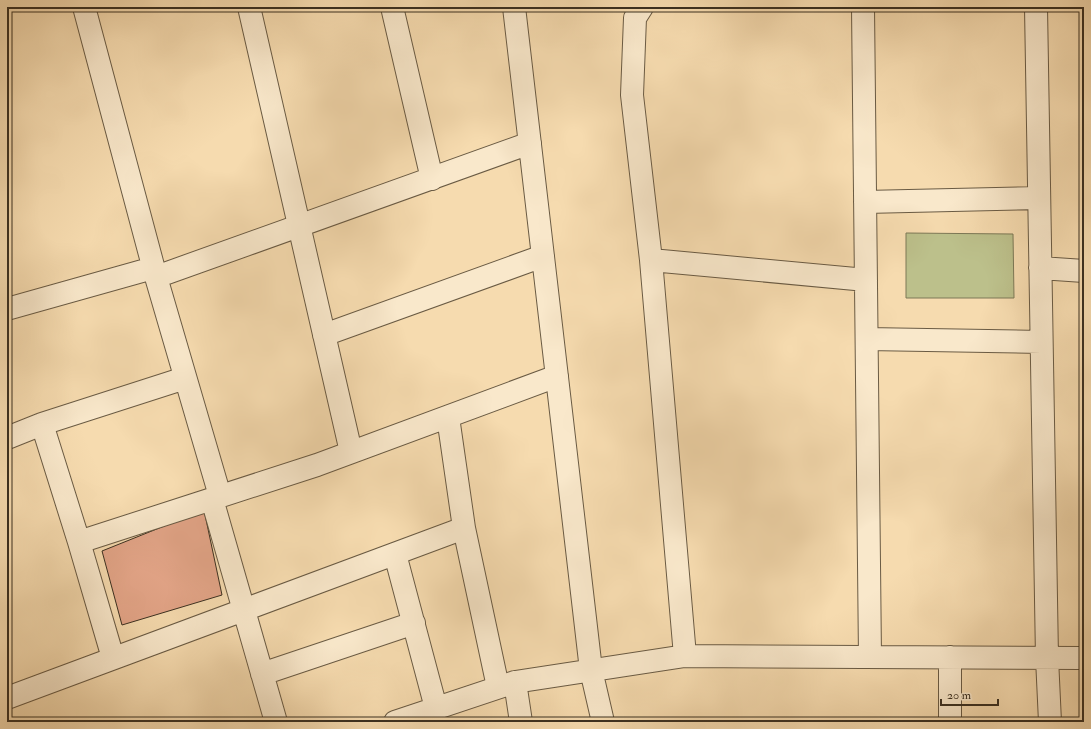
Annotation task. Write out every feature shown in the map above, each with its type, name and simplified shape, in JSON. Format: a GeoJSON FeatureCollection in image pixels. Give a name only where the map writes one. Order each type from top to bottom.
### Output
{"type":"FeatureCollection","features":[{"type":"Feature","properties":{"kind":"street"},"geometry":{"type":"LineString","coordinates":[[84,7],[155,273],[185,378],[244,610],[276,722]]}},
{"type":"Feature","properties":{"kind":"street"},"geometry":{"type":"LineString","coordinates":[[249,7],[351,452]]}},
{"type":"Feature","properties":{"kind":"street"},"geometry":{"type":"LineString","coordinates":[[392,7],[432,179]]}},
{"type":"Feature","properties":{"kind":"street"},"geometry":{"type":"LineString","coordinates":[[514,7],[591,670],[603,722]]}},
{"type":"Feature","properties":{"kind":"street"},"geometry":{"type":"LineString","coordinates":[[642,7],[635,18],[632,95],[651,260],[685,656]]}},
{"type":"Feature","properties":{"kind":"street"},"geometry":{"type":"LineString","coordinates":[[863,7],[870,657]]}},
{"type":"Feature","properties":{"kind":"street"},"geometry":{"type":"LineString","coordinates":[[1036,7],[1047,658],[1050,722]]}},
{"type":"Feature","properties":{"kind":"street"},"geometry":{"type":"LineString","coordinates":[[7,309],[155,273],[300,227],[530,143]]}},
{"type":"Feature","properties":{"kind":"street"},"geometry":{"type":"LineString","coordinates":[[865,202],[1039,198]]}},
{"type":"Feature","properties":{"kind":"street"},"geometry":{"type":"LineString","coordinates":[[324,335],[543,256]]}},
{"type":"Feature","properties":{"kind":"street"},"geometry":{"type":"LineString","coordinates":[[651,260],[866,280]]}},
{"type":"Feature","properties":{"kind":"street"},"geometry":{"type":"LineString","coordinates":[[1040,268],[1084,271]]}},
{"type":"Feature","properties":{"kind":"street"},"geometry":{"type":"LineString","coordinates":[[867,339],[1041,342]]}},
{"type":"Feature","properties":{"kind":"street"},"geometry":{"type":"LineString","coordinates":[[79,542],[317,465],[557,376]]}},
{"type":"Feature","properties":{"kind":"street"},"geometry":{"type":"LineString","coordinates":[[7,438],[42,424],[185,378]]}},
{"type":"Feature","properties":{"kind":"street"},"geometry":{"type":"LineString","coordinates":[[448,417],[464,528],[507,684],[522,722]]}},
{"type":"Feature","properties":{"kind":"street"},"geometry":{"type":"LineString","coordinates":[[42,424],[113,658]]}},
{"type":"Feature","properties":{"kind":"street"},"geometry":{"type":"LineString","coordinates":[[7,698],[464,528]]}},
{"type":"Feature","properties":{"kind":"street"},"geometry":{"type":"LineString","coordinates":[[395,554],[436,708]]}},
{"type":"Feature","properties":{"kind":"street"},"geometry":{"type":"LineString","coordinates":[[262,674],[414,623]]}},
{"type":"Feature","properties":{"kind":"street"},"geometry":{"type":"LineString","coordinates":[[395,722],[507,684],[685,656],[1084,658]]}},
{"type":"Feature","properties":{"kind":"street"},"geometry":{"type":"LineString","coordinates":[[950,657],[950,722]]}},
{"type":"Feature","properties":{"kind":"green space"},"geometry":{"type":"Polygon","coordinates":[[[906,233],[1013,234],[1014,298],[906,298],[906,233]]]}},
{"type":"Feature","properties":{"kind":"building"},"geometry":{"type":"Polygon","coordinates":[[[204,510],[222,595],[122,625],[102,551],[204,510]]]}}]}
